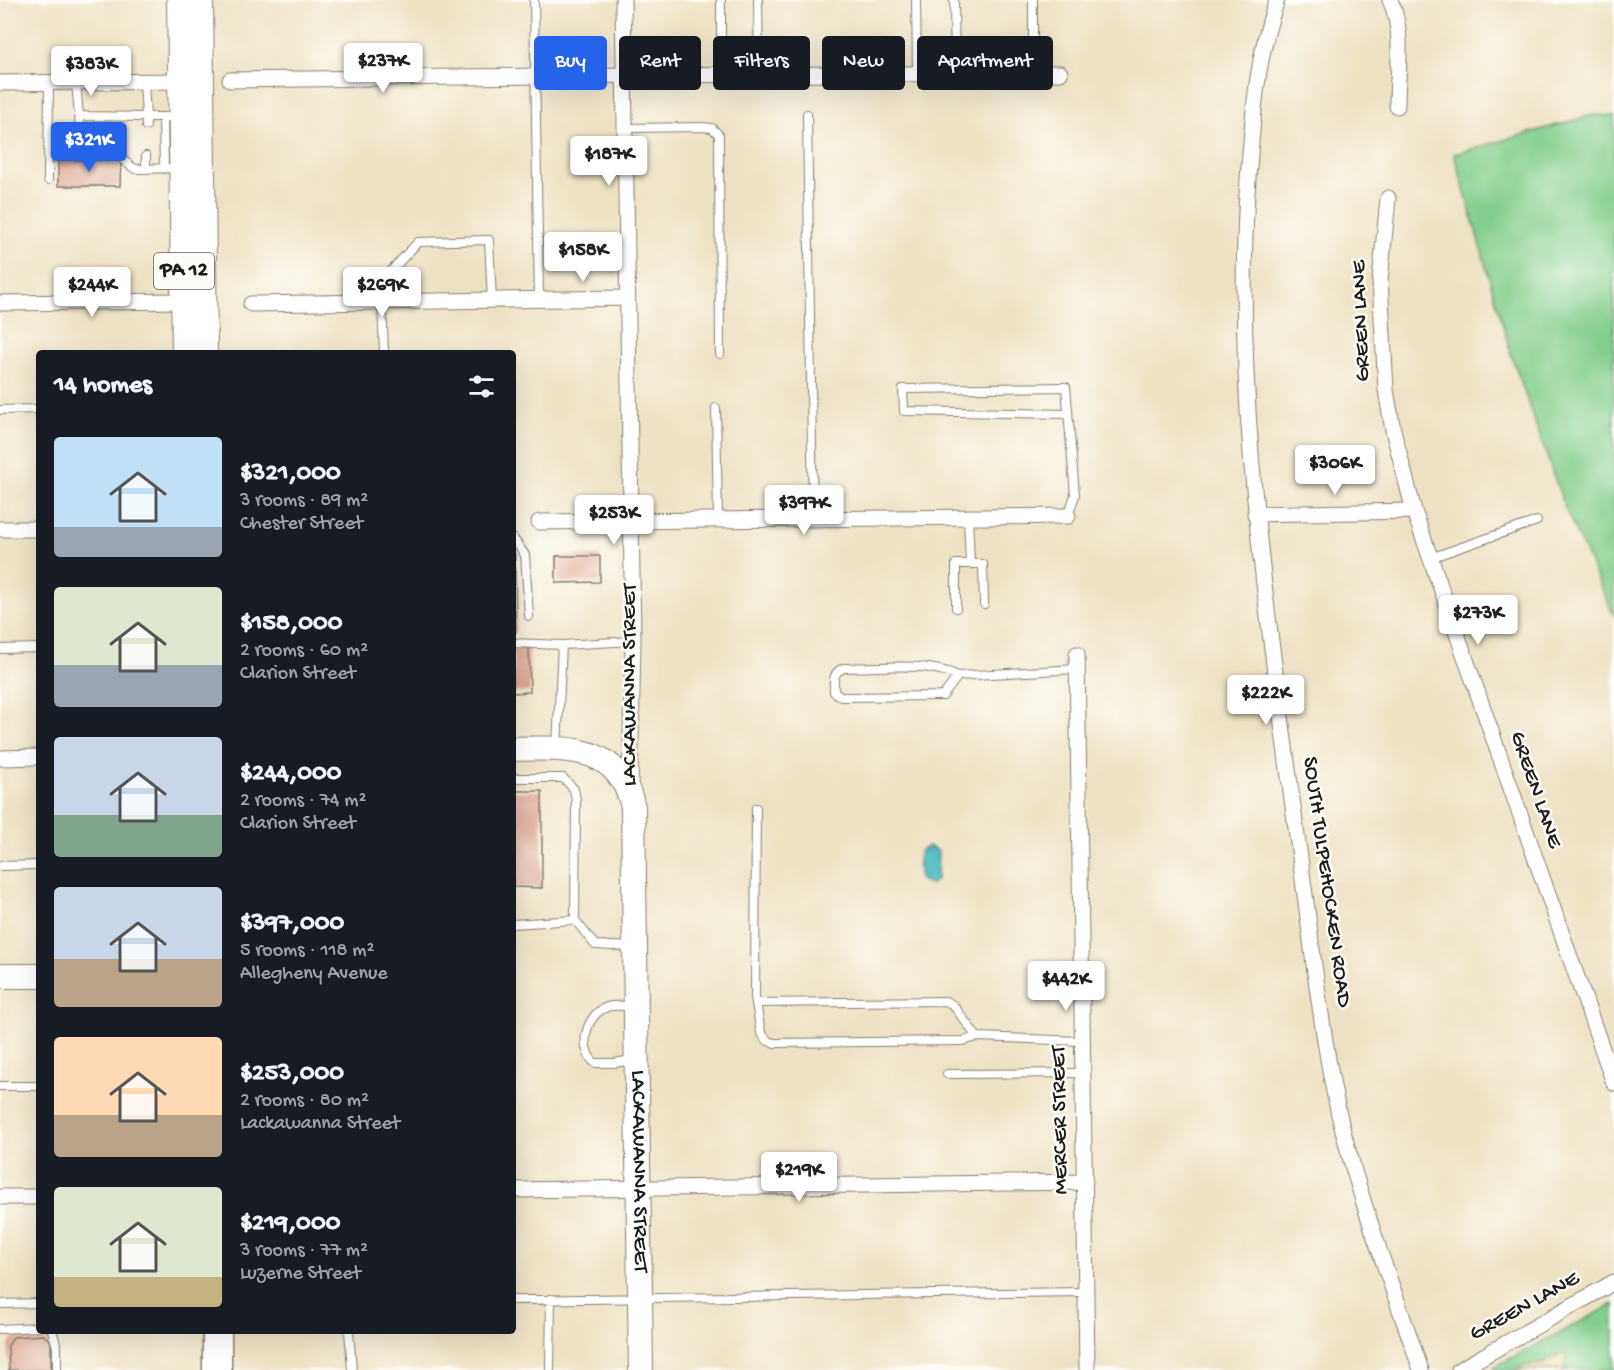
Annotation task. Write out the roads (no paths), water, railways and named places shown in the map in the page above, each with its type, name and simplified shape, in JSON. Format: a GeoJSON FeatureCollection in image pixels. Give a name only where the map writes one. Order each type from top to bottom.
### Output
{"type":"FeatureCollection","features":[{"type":"Feature","properties":{"kind":"highway","name":"PA 12"},"geometry":{"type":"LineString","coordinates":[[180,0],[181,81],[172,117],[173,168],[184,300],[185,350]]}},
{"type":"Feature","properties":{"kind":"highway","name":"PA 12"},"geometry":{"type":"LineString","coordinates":[[200,0],[204,350]]}},
{"type":"Feature","properties":{"kind":"highway"},"geometry":{"type":"LineString","coordinates":[[197,1334],[198,1370]]}},
{"type":"Feature","properties":{"kind":"highway"},"geometry":{"type":"LineString","coordinates":[[217,1334],[217,1370]]}},
{"type":"Feature","properties":{"kind":"main road"},"geometry":{"type":"LineString","coordinates":[[516,749],[557,748],[589,754],[602,761],[622,779],[630,793]]}},
{"type":"Feature","properties":{"kind":"main road","name":"LACKAWANNA STREET"},"geometry":{"type":"LineString","coordinates":[[630,793],[633,807],[641,1370]]}},
{"type":"Feature","properties":{"kind":"main road"},"geometry":{"type":"LineString","coordinates":[[0,976],[36,976]]}},
{"type":"Feature","properties":{"kind":"street","name":"LACKAWANNA STREET"},"geometry":{"type":"LineString","coordinates":[[623,0],[623,36]]}},
{"type":"Feature","properties":{"kind":"street","name":"SOUTH TULPEHOCKEN ROAD"},"geometry":{"type":"LineString","coordinates":[[1277,0],[1268,25],[1259,65],[1245,217],[1243,315],[1247,424],[1255,514],[1326,1050],[1342,1127],[1360,1195],[1421,1370]]}},
{"type":"Feature","properties":{"kind":"street"},"geometry":{"type":"LineString","coordinates":[[1390,0],[1399,34],[1398,106]]}},
{"type":"Feature","properties":{"kind":"street"},"geometry":{"type":"LineString","coordinates":[[1053,73],[1060,73]]}},
{"type":"Feature","properties":{"kind":"street"},"geometry":{"type":"LineString","coordinates":[[810,74],[917,74]]}},
{"type":"Feature","properties":{"kind":"street"},"geometry":{"type":"LineString","coordinates":[[230,80],[534,76]]}},
{"type":"Feature","properties":{"kind":"street"},"geometry":{"type":"LineString","coordinates":[[0,83],[181,81]]}},
{"type":"Feature","properties":{"kind":"street","name":"LACKAWANNA STREET"},"geometry":{"type":"LineString","coordinates":[[624,90],[633,641],[630,793]]}},
{"type":"Feature","properties":{"kind":"street","name":"GREEN LANE"},"geometry":{"type":"LineString","coordinates":[[1388,198],[1380,281],[1386,390],[1393,430],[1414,511],[1614,1083]]}},
{"type":"Feature","properties":{"kind":"street"},"geometry":{"type":"LineString","coordinates":[[251,304],[627,298]]}},
{"type":"Feature","properties":{"kind":"street"},"geometry":{"type":"LineString","coordinates":[[0,303],[184,300]]}},
{"type":"Feature","properties":{"kind":"street"},"geometry":{"type":"LineString","coordinates":[[1255,514],[1414,511]]}},
{"type":"Feature","properties":{"kind":"street"},"geometry":{"type":"LineString","coordinates":[[539,522],[1068,516]]}},
{"type":"Feature","properties":{"kind":"street"},"geometry":{"type":"LineString","coordinates":[[0,530],[36,529]]}},
{"type":"Feature","properties":{"kind":"street","name":"MERCER STREET"},"geometry":{"type":"LineString","coordinates":[[1077,662],[1087,1370]]}},
{"type":"Feature","properties":{"kind":"street"},"geometry":{"type":"LineString","coordinates":[[0,758],[36,757]]}},
{"type":"Feature","properties":{"kind":"street"},"geometry":{"type":"LineString","coordinates":[[516,1190],[1085,1182]]}},
{"type":"Feature","properties":{"kind":"street"},"geometry":{"type":"LineString","coordinates":[[0,1197],[36,1197]]}},
{"type":"Feature","properties":{"kind":"street","name":"GREEN LANE"},"geometry":{"type":"LineString","coordinates":[[1459,1370],[1614,1282]]}},
{"type":"Feature","properties":{"kind":"lane"},"geometry":{"type":"LineString","coordinates":[[534,0],[535,36]]}},
{"type":"Feature","properties":{"kind":"lane"},"geometry":{"type":"LineString","coordinates":[[721,0],[721,36]]}},
{"type":"Feature","properties":{"kind":"lane"},"geometry":{"type":"LineString","coordinates":[[758,0],[758,36]]}},
{"type":"Feature","properties":{"kind":"lane"},"geometry":{"type":"LineString","coordinates":[[916,0],[917,74]]}},
{"type":"Feature","properties":{"kind":"lane"},"geometry":{"type":"LineString","coordinates":[[954,0],[954,36]]}},
{"type":"Feature","properties":{"kind":"lane"},"geometry":{"type":"LineString","coordinates":[[1033,0],[1033,36]]}},
{"type":"Feature","properties":{"kind":"lane"},"geometry":{"type":"LineString","coordinates":[[75,81],[80,128],[135,170],[173,168]]}},
{"type":"Feature","properties":{"kind":"lane"},"geometry":{"type":"LineString","coordinates":[[144,81],[146,126]]}},
{"type":"Feature","properties":{"kind":"lane"},"geometry":{"type":"LineString","coordinates":[[48,180],[49,82]]}},
{"type":"Feature","properties":{"kind":"lane"},"geometry":{"type":"LineString","coordinates":[[536,90],[539,300]]}},
{"type":"Feature","properties":{"kind":"lane"},"geometry":{"type":"LineString","coordinates":[[807,114],[813,519]]}},
{"type":"Feature","properties":{"kind":"lane"},"geometry":{"type":"LineString","coordinates":[[79,116],[172,117]]}},
{"type":"Feature","properties":{"kind":"lane"},"geometry":{"type":"LineString","coordinates":[[121,117],[121,127]]}},
{"type":"Feature","properties":{"kind":"lane"},"geometry":{"type":"LineString","coordinates":[[624,128],[703,127],[712,128],[719,135],[720,354]]}},
{"type":"Feature","properties":{"kind":"lane"},"geometry":{"type":"LineString","coordinates":[[146,156],[146,169]]}},
{"type":"Feature","properties":{"kind":"lane"},"geometry":{"type":"LineString","coordinates":[[384,350],[386,302],[391,271],[418,242],[489,240],[492,300]]}},
{"type":"Feature","properties":{"kind":"lane"},"geometry":{"type":"LineString","coordinates":[[1068,414],[904,411],[903,389],[1066,387],[1075,495],[1068,516]]}},
{"type":"Feature","properties":{"kind":"lane"},"geometry":{"type":"LineString","coordinates":[[716,408],[718,520]]}},
{"type":"Feature","properties":{"kind":"lane"},"geometry":{"type":"LineString","coordinates":[[0,410],[36,409]]}},
{"type":"Feature","properties":{"kind":"lane"},"geometry":{"type":"LineString","coordinates":[[968,517],[970,564]]}},
{"type":"Feature","properties":{"kind":"lane"},"geometry":{"type":"LineString","coordinates":[[1431,558],[1537,521]]}},
{"type":"Feature","properties":{"kind":"lane"},"geometry":{"type":"LineString","coordinates":[[516,542],[525,555],[529,616]]}},
{"type":"Feature","properties":{"kind":"lane"},"geometry":{"type":"LineString","coordinates":[[956,608],[956,564],[983,564],[984,604]]}},
{"type":"Feature","properties":{"kind":"lane"},"geometry":{"type":"LineString","coordinates":[[516,644],[562,645],[633,641]]}},
{"type":"Feature","properties":{"kind":"lane"},"geometry":{"type":"LineString","coordinates":[[557,748],[562,645]]}},
{"type":"Feature","properties":{"kind":"lane"},"geometry":{"type":"LineString","coordinates":[[0,649],[36,648]]}},
{"type":"Feature","properties":{"kind":"lane"},"geometry":{"type":"LineString","coordinates":[[958,676],[943,696],[841,697],[834,692],[834,675],[838,670],[844,668],[945,670],[958,676],[1077,662]]}},
{"type":"Feature","properties":{"kind":"lane"},"geometry":{"type":"LineString","coordinates":[[516,778],[563,778],[574,789],[576,800],[575,920],[595,945],[635,947]]}},
{"type":"Feature","properties":{"kind":"lane"},"geometry":{"type":"LineString","coordinates":[[756,808],[756,1003],[761,1033],[768,1041],[775,1043],[963,1041],[977,1036],[1082,1041]]}},
{"type":"Feature","properties":{"kind":"lane"},"geometry":{"type":"LineString","coordinates":[[0,866],[36,865]]}},
{"type":"Feature","properties":{"kind":"lane"},"geometry":{"type":"LineString","coordinates":[[516,924],[575,920]]}},
{"type":"Feature","properties":{"kind":"lane"},"geometry":{"type":"LineString","coordinates":[[756,1003],[946,1001],[953,1005],[977,1036]]}},
{"type":"Feature","properties":{"kind":"lane"},"geometry":{"type":"LineString","coordinates":[[636,1006],[608,1007],[597,1013],[590,1023],[584,1045],[588,1058],[595,1063],[614,1063],[637,1059]]}},
{"type":"Feature","properties":{"kind":"lane"},"geometry":{"type":"LineString","coordinates":[[947,1074],[1083,1073]]}},
{"type":"Feature","properties":{"kind":"lane"},"geometry":{"type":"LineString","coordinates":[[0,1086],[36,1086]]}},
{"type":"Feature","properties":{"kind":"lane"},"geometry":{"type":"LineString","coordinates":[[516,1300],[1086,1292]]}},
{"type":"Feature","properties":{"kind":"lane"},"geometry":{"type":"LineString","coordinates":[[550,1370],[551,1299]]}},
{"type":"Feature","properties":{"kind":"lane"},"geometry":{"type":"LineString","coordinates":[[0,1304],[36,1303]]}},
{"type":"Feature","properties":{"kind":"lane"},"geometry":{"type":"LineString","coordinates":[[0,1329],[36,1327]]}},
{"type":"Feature","properties":{"kind":"lane"},"geometry":{"type":"LineString","coordinates":[[53,1334],[57,1347],[57,1370]]}},
{"type":"Feature","properties":{"kind":"lane"},"geometry":{"type":"LineString","coordinates":[[349,1334],[352,1370]]}},
{"type":"Feature","properties":{"kind":"water"},"geometry":{"type":"Polygon","coordinates":[[[928,846],[938,851],[937,879],[930,885],[919,879],[919,852],[928,846]]]}}]}
